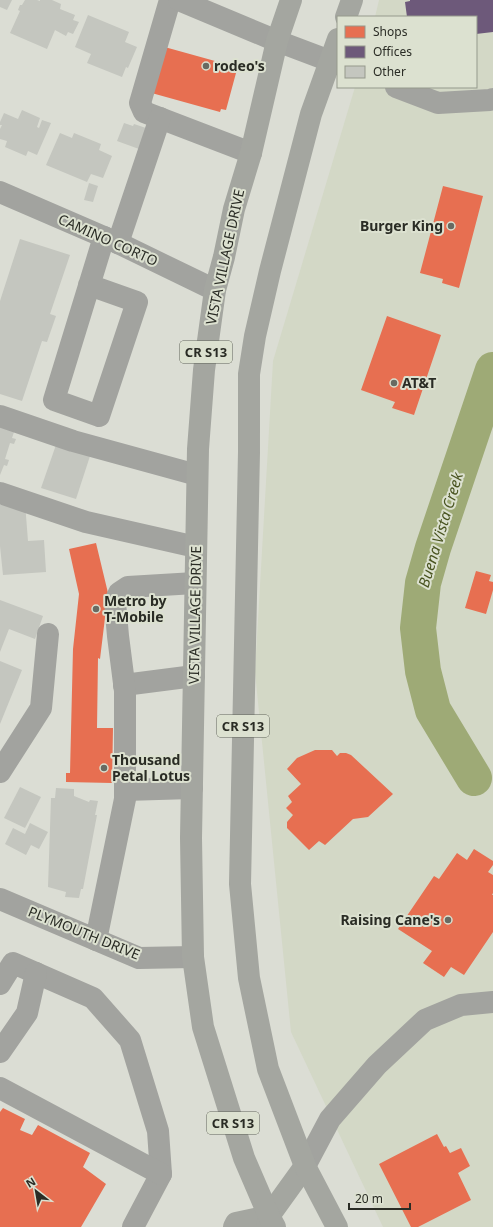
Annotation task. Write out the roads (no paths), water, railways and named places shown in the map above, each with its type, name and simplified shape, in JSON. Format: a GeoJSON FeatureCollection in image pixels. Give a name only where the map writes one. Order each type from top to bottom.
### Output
{"type":"FeatureCollection","features":[{"type":"Feature","properties":{"kind":"main road","name":"VISTA VILLAGE DRIVE"},"geometry":{"type":"LineString","coordinates":[[270,1224],[244,1158],[203,1027],[193,957],[191,838],[195,583],[198,449],[204,370],[215,290],[224,257],[234,209],[251,153],[277,41],[291,0]]}},
{"type":"Feature","properties":{"kind":"main road"},"geometry":{"type":"LineString","coordinates":[[346,16],[352,0]]}},
{"type":"Feature","properties":{"kind":"main road","name":"CR S13"},"geometry":{"type":"LineString","coordinates":[[337,45],[334,63],[311,114],[270,271],[255,336],[249,374],[240,884],[249,978],[268,1069],[305,1166],[337,1227]]}},
{"type":"Feature","properties":{"kind":"main road"},"geometry":{"type":"LineString","coordinates":[[234,1227],[236,1223],[270,1224],[305,1166]]}},
{"type":"Feature","properties":{"kind":"street"},"geometry":{"type":"LineString","coordinates":[[170,0],[140,103],[144,112],[251,153]]}},
{"type":"Feature","properties":{"kind":"street"},"geometry":{"type":"LineString","coordinates":[[179,0],[334,63]]}},
{"type":"Feature","properties":{"kind":"street"},"geometry":{"type":"LineString","coordinates":[[399,88],[438,103],[493,99]]}},
{"type":"Feature","properties":{"kind":"street"},"geometry":{"type":"LineString","coordinates":[[89,285],[137,302],[99,416],[54,400],[89,285],[111,240],[160,118]]}},
{"type":"Feature","properties":{"kind":"street","name":"CAMINO CORTO"},"geometry":{"type":"LineString","coordinates":[[2,198],[111,240],[215,290]]}},
{"type":"Feature","properties":{"kind":"street"},"geometry":{"type":"LineString","coordinates":[[0,416],[73,441],[197,475]]}},
{"type":"Feature","properties":{"kind":"street"},"geometry":{"type":"LineString","coordinates":[[0,493],[86,522],[196,547]]}},
{"type":"Feature","properties":{"kind":"street"},"geometry":{"type":"LineString","coordinates":[[96,940],[125,799],[124,685],[115,602],[119,593],[128,587],[195,583]]}},
{"type":"Feature","properties":{"kind":"street"},"geometry":{"type":"LineString","coordinates":[[0,772],[41,708],[48,634]]}},
{"type":"Feature","properties":{"kind":"street"},"geometry":{"type":"LineString","coordinates":[[124,685],[194,676]]}},
{"type":"Feature","properties":{"kind":"street"},"geometry":{"type":"LineString","coordinates":[[125,790],[192,788]]}},
{"type":"Feature","properties":{"kind":"street","name":"PLYMOUTH DRIVE"},"geometry":{"type":"LineString","coordinates":[[0,899],[139,958],[193,957]]}},
{"type":"Feature","properties":{"kind":"street"},"geometry":{"type":"LineString","coordinates":[[0,984],[13,963],[93,998],[130,1040],[158,1131],[161,1174],[133,1227]]}},
{"type":"Feature","properties":{"kind":"street"},"geometry":{"type":"LineString","coordinates":[[0,1052],[27,1013],[36,973]]}},
{"type":"Feature","properties":{"kind":"street"},"geometry":{"type":"LineString","coordinates":[[305,1166],[330,1119],[377,1065],[425,1020],[461,1005],[493,1002]]}},
{"type":"Feature","properties":{"kind":"street"},"geometry":{"type":"LineString","coordinates":[[0,1088],[161,1174]]}},
{"type":"Feature","properties":{"kind":"waterway","name":"Buena Vista Creek"},"geometry":{"type":"LineString","coordinates":[[474,778],[433,710],[423,671],[418,628],[423,583],[433,548],[493,370]]}},
{"type":"Feature","properties":{"kind":"place","name":"rodeo's"},"geometry":{"type":"Point","coordinates":[206,66]}},
{"type":"Feature","properties":{"kind":"place","name":"Burger King"},"geometry":{"type":"Point","coordinates":[451,226]}},
{"type":"Feature","properties":{"kind":"place","name":"AT&T"},"geometry":{"type":"Point","coordinates":[394,383]}},
{"type":"Feature","properties":{"kind":"place","name":"Metro by T-Mobile"},"geometry":{"type":"Point","coordinates":[96,609]}},
{"type":"Feature","properties":{"kind":"place","name":"Thousand Petal Lotus"},"geometry":{"type":"Point","coordinates":[104,768]}},
{"type":"Feature","properties":{"kind":"place","name":"Raising Cane's"},"geometry":{"type":"Point","coordinates":[448,920]}}]}
